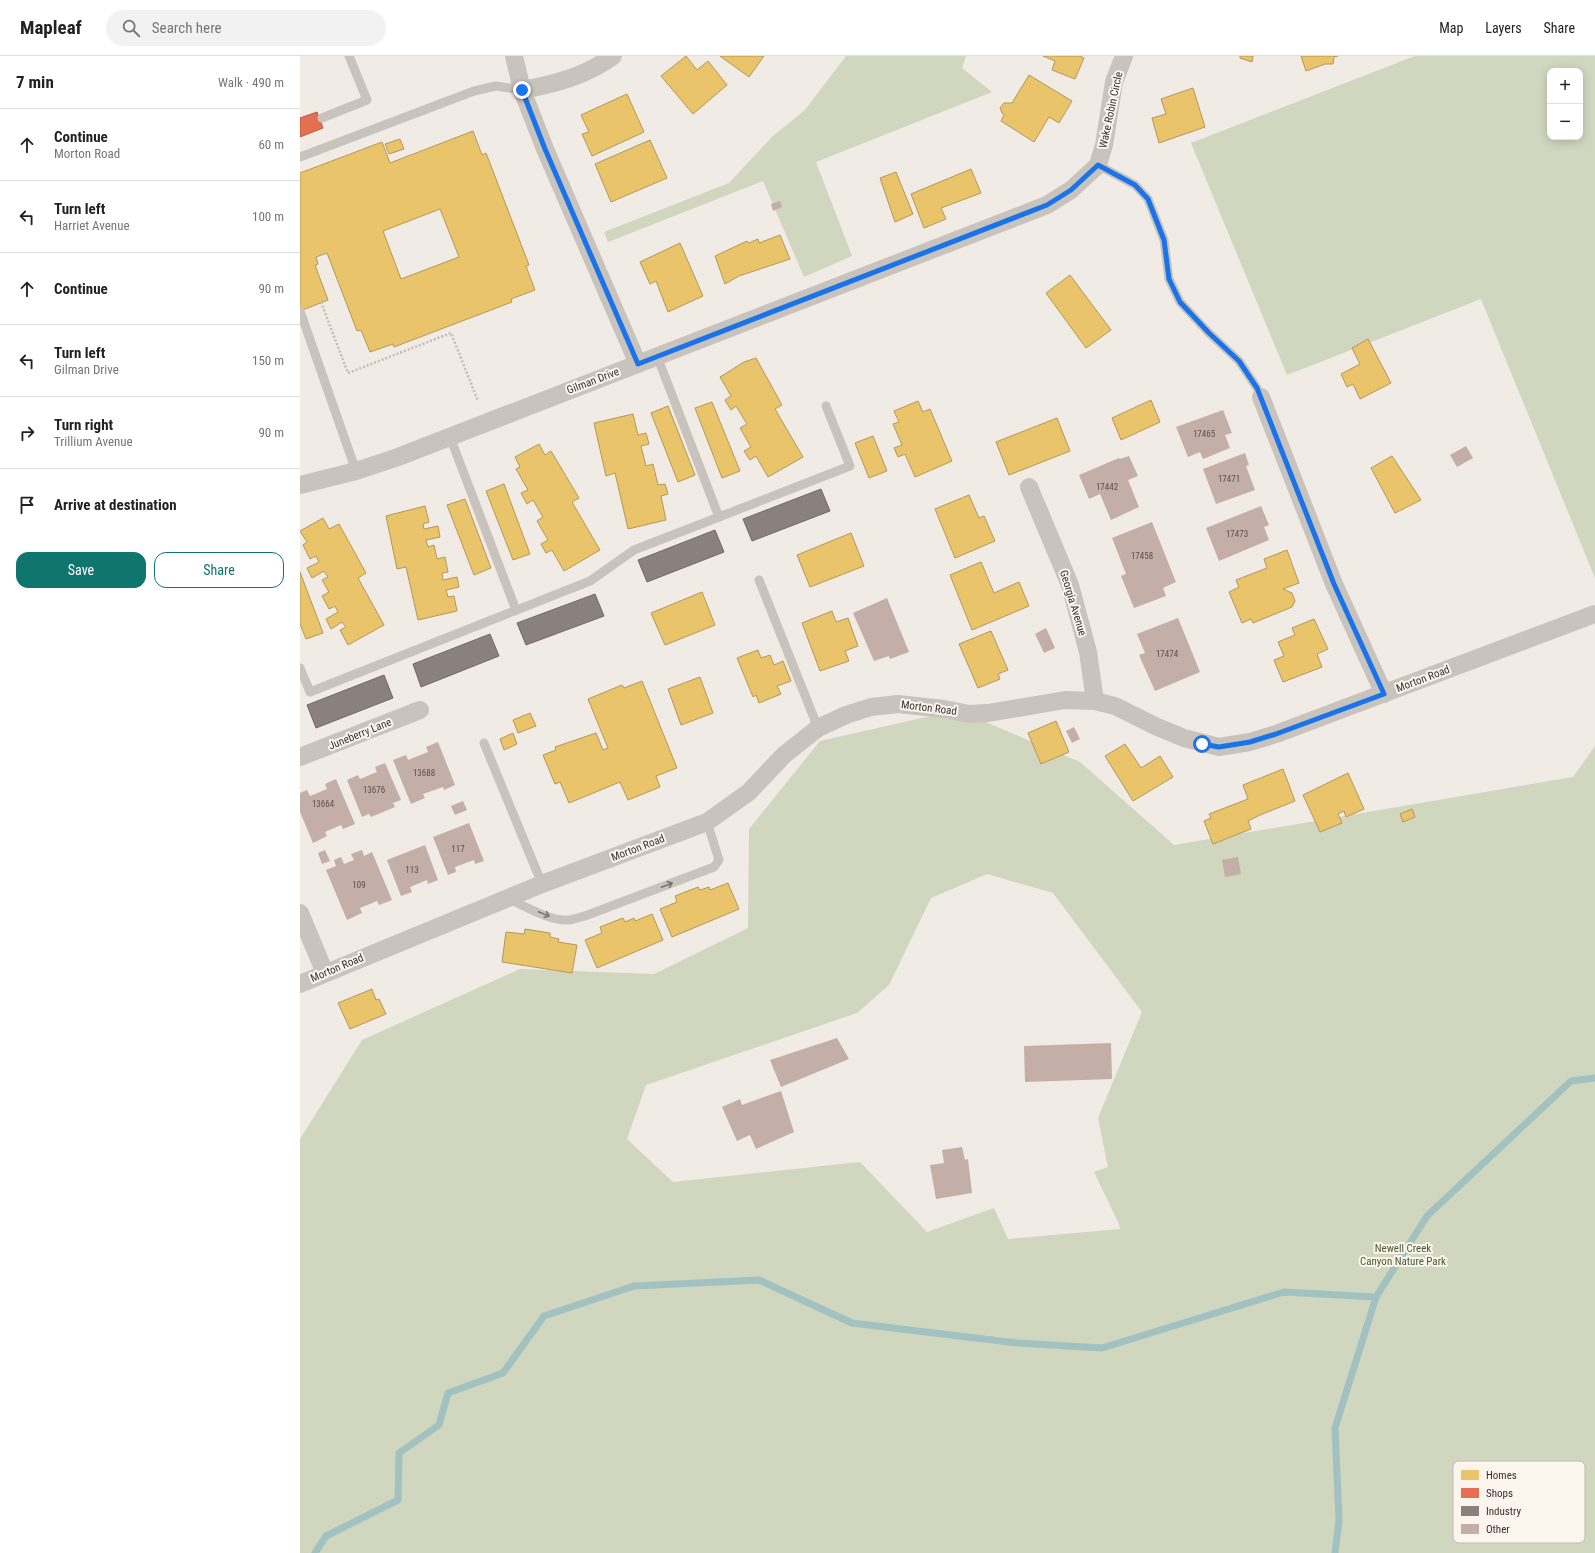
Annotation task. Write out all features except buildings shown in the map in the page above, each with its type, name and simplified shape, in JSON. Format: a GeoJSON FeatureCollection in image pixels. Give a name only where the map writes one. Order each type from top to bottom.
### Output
{"type":"FeatureCollection","features":[{"type":"Feature","properties":{"kind":"street"},"geometry":{"type":"LineString","coordinates":[[514,56],[522,90],[545,149],[638,364]]}},
{"type":"Feature","properties":{"kind":"street"},"geometry":{"type":"LineString","coordinates":[[522,90],[548,85],[581,75],[613,56]]}},
{"type":"Feature","properties":{"kind":"street","name":"Wake Robin Circle"},"geometry":{"type":"LineString","coordinates":[[1098,165],[1104,145],[1114,82],[1124,56]]}},
{"type":"Feature","properties":{"kind":"street","name":"Gilman Drive"},"geometry":{"type":"LineString","coordinates":[[300,485],[356,472],[450,437],[1047,205],[1071,190],[1098,165]]}},
{"type":"Feature","properties":{"kind":"street"},"geometry":{"type":"LineString","coordinates":[[1261,397],[1334,584],[1384,694]]}},
{"type":"Feature","properties":{"kind":"street","name":"Georgia Avenue"},"geometry":{"type":"LineString","coordinates":[[1029,487],[1070,585],[1088,652],[1095,701]]}},
{"type":"Feature","properties":{"kind":"street","name":"Morton Road"},"geometry":{"type":"LineString","coordinates":[[300,984],[542,884],[707,822],[749,792],[784,755],[818,728],[846,715],[871,707],[898,704],[944,709],[969,714],[988,713],[1065,700],[1095,701],[1115,706],[1154,726],[1184,738],[1219,747],[1250,742],[1276,734],[1595,614]]}},
{"type":"Feature","properties":{"kind":"street","name":"Juneberry Lane"},"geometry":{"type":"LineString","coordinates":[[300,757],[420,710]]}},
{"type":"Feature","properties":{"kind":"street"},"geometry":{"type":"LineString","coordinates":[[300,913],[325,973]]}},
{"type":"Feature","properties":{"kind":"lane"},"geometry":{"type":"LineString","coordinates":[[322,118],[367,100],[349,56]]}},
{"type":"Feature","properties":{"kind":"lane"},"geometry":{"type":"LineString","coordinates":[[300,157],[474,90],[496,86],[522,90]]}},
{"type":"Feature","properties":{"kind":"lane"},"geometry":{"type":"LineString","coordinates":[[1098,165],[1135,185],[1148,199],[1164,240],[1169,279],[1180,302],[1209,333],[1239,361],[1257,388],[1261,397]]}},
{"type":"Feature","properties":{"kind":"lane"},"geometry":{"type":"LineString","coordinates":[[300,311],[356,472]]}},
{"type":"Feature","properties":{"kind":"lane"},"geometry":{"type":"LineString","coordinates":[[657,356],[719,516]]}},
{"type":"Feature","properties":{"kind":"lane"},"geometry":{"type":"LineString","coordinates":[[300,668],[310,692],[590,581],[634,550],[850,466],[826,406]]}},
{"type":"Feature","properties":{"kind":"lane"},"geometry":{"type":"LineString","coordinates":[[450,437],[516,610]]}},
{"type":"Feature","properties":{"kind":"lane"},"geometry":{"type":"LineString","coordinates":[[759,580],[818,728]]}},
{"type":"Feature","properties":{"kind":"lane"},"geometry":{"type":"LineString","coordinates":[[484,744],[542,884]]}},
{"type":"Feature","properties":{"kind":"lane"},"geometry":{"type":"LineString","coordinates":[[508,898],[557,919],[569,920],[585,916],[707,870],[714,867],[719,860],[707,822]]}},
{"type":"Feature","properties":{"kind":"path"},"geometry":{"type":"LineString","coordinates":[[322,302],[348,372],[451,333],[478,401]]}},
{"type":"Feature","properties":{"kind":"green space"},"geometry":{"type":"Polygon","coordinates":[[[846,56],[966,56],[962,68],[992,92],[816,162],[852,256],[804,277],[763,181],[608,242],[604,232],[729,183],[773,136],[805,110],[846,56]]]}},
{"type":"Feature","properties":{"kind":"green space"},"geometry":{"type":"Polygon","coordinates":[[[1415,56],[1595,56],[1595,578],[1481,299],[1287,375],[1191,143],[1415,56]]]}},
{"type":"Feature","properties":{"kind":"green space","name":"Newell Creek Canyon Nature Park"},"geometry":{"type":"Polygon","coordinates":[[[957,710],[1080,762],[1174,845],[1573,777],[1595,746],[1595,1553],[300,1553],[300,1139],[362,1040],[520,969],[654,974],[748,928],[749,829],[820,741],[957,710]],[[987,874],[931,898],[889,985],[857,1013],[646,1085],[627,1139],[673,1182],[860,1162],[927,1232],[994,1208],[1008,1239],[1120,1229],[1094,1172],[1108,1167],[1098,1118],[1142,1012],[1053,893],[987,874]]]}},
{"type":"Feature","properties":{"kind":"waterway"},"geometry":{"type":"LineString","coordinates":[[1335,1553],[1339,1520],[1335,1428],[1376,1297],[1427,1216],[1571,1081],[1595,1078]]}},
{"type":"Feature","properties":{"kind":"waterway"},"geometry":{"type":"LineString","coordinates":[[315,1553],[326,1536],[398,1500],[399,1453],[439,1425],[448,1393],[503,1373],[544,1316],[634,1286],[759,1280],[852,1323],[1017,1343],[1102,1348],[1284,1292],[1376,1297]]}},
{"type":"Feature","properties":{"kind":"route"},"geometry":{"type":"LineString","coordinates":[[522,90],[545,149],[638,364],[1047,205],[1071,190],[1098,165],[1135,185],[1148,199],[1164,240],[1169,279],[1180,302],[1209,333],[1239,361],[1257,388],[1334,584],[1384,694],[1276,734],[1250,742],[1230,747],[1202,744]]}}]}
